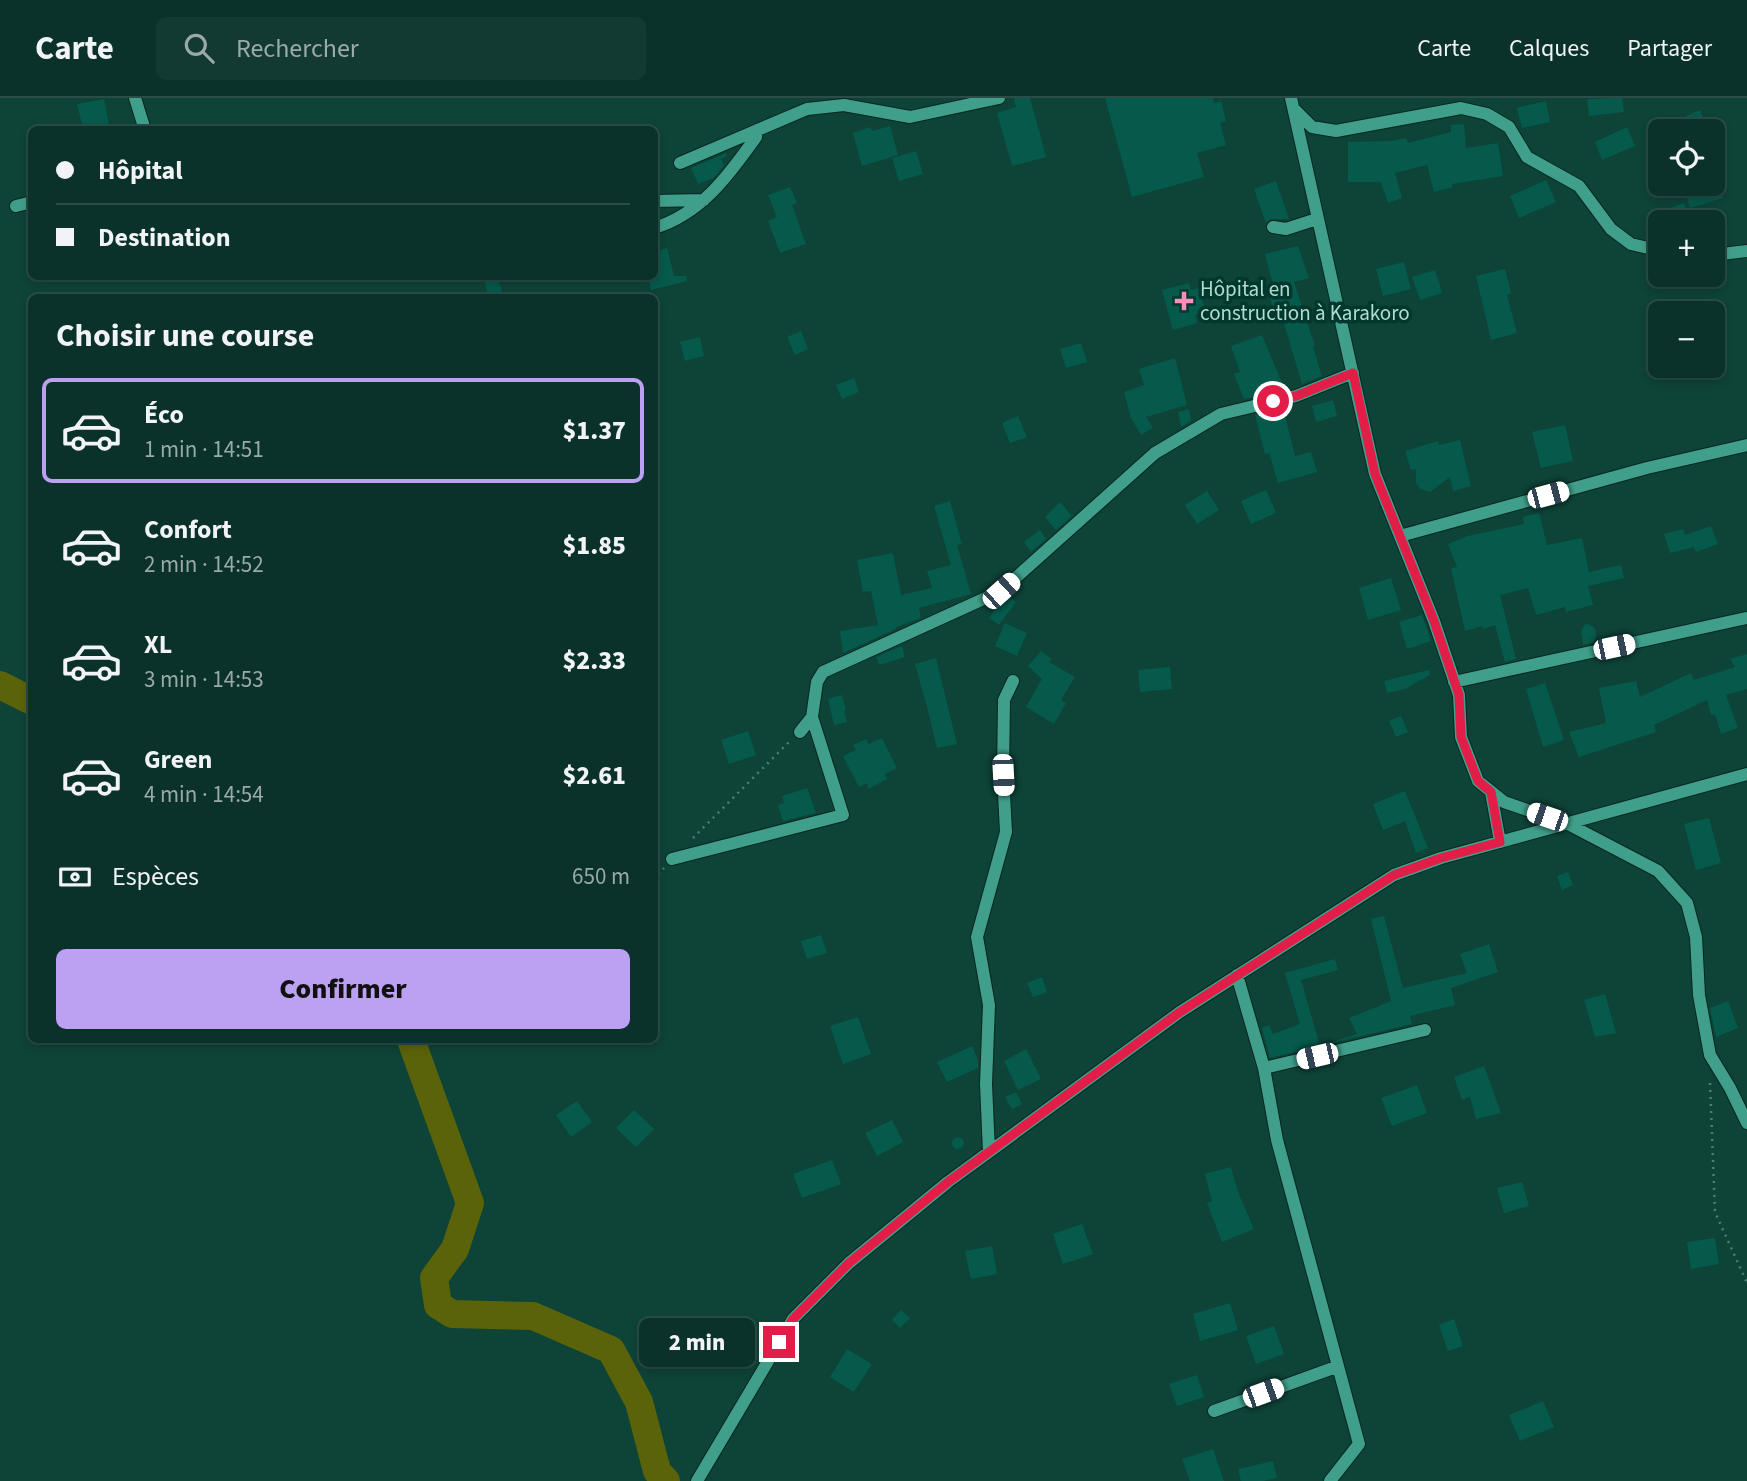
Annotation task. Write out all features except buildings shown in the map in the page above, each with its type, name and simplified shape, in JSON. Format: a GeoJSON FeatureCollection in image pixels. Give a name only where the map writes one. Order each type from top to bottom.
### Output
{"type":"FeatureCollection","features":[{"type":"Feature","properties":{"kind":"street"},"geometry":{"type":"LineString","coordinates":[[135,98],[144,126]]}},
{"type":"Feature","properties":{"kind":"street"},"geometry":{"type":"LineString","coordinates":[[680,163],[807,109],[844,104],[910,117],[999,98]]}},
{"type":"Feature","properties":{"kind":"street"},"geometry":{"type":"LineString","coordinates":[[1293,104],[1375,474],[1434,621],[1459,695],[1461,737],[1478,781],[1504,802],[1568,824],[1658,871],[1687,903],[1696,937],[1699,995],[1710,1055],[1730,1087],[1747,1123]]}},
{"type":"Feature","properties":{"kind":"street"},"geometry":{"type":"LineString","coordinates":[[1293,104],[1312,127],[1336,131],[1461,108],[1487,114],[1509,127],[1527,157],[1579,186],[1611,229],[1631,244],[1648,248]]}},
{"type":"Feature","properties":{"kind":"street"},"geometry":{"type":"LineString","coordinates":[[658,226],[695,209],[729,175],[756,137],[757,130]]}},
{"type":"Feature","properties":{"kind":"street"},"geometry":{"type":"LineString","coordinates":[[658,201],[704,200]]}},
{"type":"Feature","properties":{"kind":"street"},"geometry":{"type":"LineString","coordinates":[[16,206],[28,203]]}},
{"type":"Feature","properties":{"kind":"street"},"geometry":{"type":"LineString","coordinates":[[1273,227],[1286,229],[1317,219]]}},
{"type":"Feature","properties":{"kind":"street"},"geometry":{"type":"LineString","coordinates":[[1725,254],[1747,251]]}},
{"type":"Feature","properties":{"kind":"street"},"geometry":{"type":"LineString","coordinates":[[672,859],[843,815],[812,717],[817,682],[823,672],[1001,591],[1155,453],[1221,414],[1296,396],[1353,373]]}},
{"type":"Feature","properties":{"kind":"street"},"geometry":{"type":"LineString","coordinates":[[1400,536],[1647,468],[1747,445]]}},
{"type":"Feature","properties":{"kind":"street"},"geometry":{"type":"LineString","coordinates":[[1454,682],[1746,618]]}},
{"type":"Feature","properties":{"kind":"street"},"geometry":{"type":"LineString","coordinates":[[989,1152],[986,1084],[989,1005],[978,937],[1006,832],[1003,775],[1004,700],[1013,681]]}},
{"type":"Feature","properties":{"kind":"street"},"geometry":{"type":"LineString","coordinates":[[800,732],[812,717]]}},
{"type":"Feature","properties":{"kind":"street"},"geometry":{"type":"LineString","coordinates":[[696,1481],[793,1319],[849,1263],[989,1152],[1180,1012],[1394,875],[1441,858],[1747,774]]}},
{"type":"Feature","properties":{"kind":"street"},"geometry":{"type":"LineString","coordinates":[[1491,792],[1500,842]]}},
{"type":"Feature","properties":{"kind":"street"},"geometry":{"type":"LineString","coordinates":[[1237,975],[1264,1068],[1277,1140],[1336,1367],[1359,1444],[1331,1481]]}},
{"type":"Feature","properties":{"kind":"street"},"geometry":{"type":"LineString","coordinates":[[1264,1068],[1425,1030]]}},
{"type":"Feature","properties":{"kind":"street"},"geometry":{"type":"LineString","coordinates":[[1214,1410],[1336,1367]]}},
{"type":"Feature","properties":{"kind":"path"},"geometry":{"type":"LineString","coordinates":[[691,840],[800,732]]}},
{"type":"Feature","properties":{"kind":"path"},"geometry":{"type":"LineString","coordinates":[[658,875],[672,859]]}},
{"type":"Feature","properties":{"kind":"path"},"geometry":{"type":"LineString","coordinates":[[1710,1081],[1715,1212],[1747,1283]]}},
{"type":"Feature","properties":{"kind":"waterway"},"geometry":{"type":"LineString","coordinates":[[0,685],[28,699]]}},
{"type":"Feature","properties":{"kind":"waterway"},"geometry":{"type":"LineString","coordinates":[[412,1043],[470,1203],[455,1249],[434,1278],[438,1305],[452,1314],[533,1316],[611,1350],[639,1402],[657,1471],[666,1481]]}},
{"type":"Feature","properties":{"kind":"place","name":"Hôpital en construction à Karakoro"},"geometry":{"type":"Point","coordinates":[1184,301]}},
{"type":"Feature","properties":{"kind":"route"},"geometry":{"type":"LineString","coordinates":[[779,1342],[793,1319],[849,1263],[948,1182],[1180,1012],[1394,875],[1441,858],[1500,842],[1491,792],[1478,781],[1461,737],[1459,695],[1434,621],[1375,474],[1353,373],[1296,396],[1273,401]]}}]}
